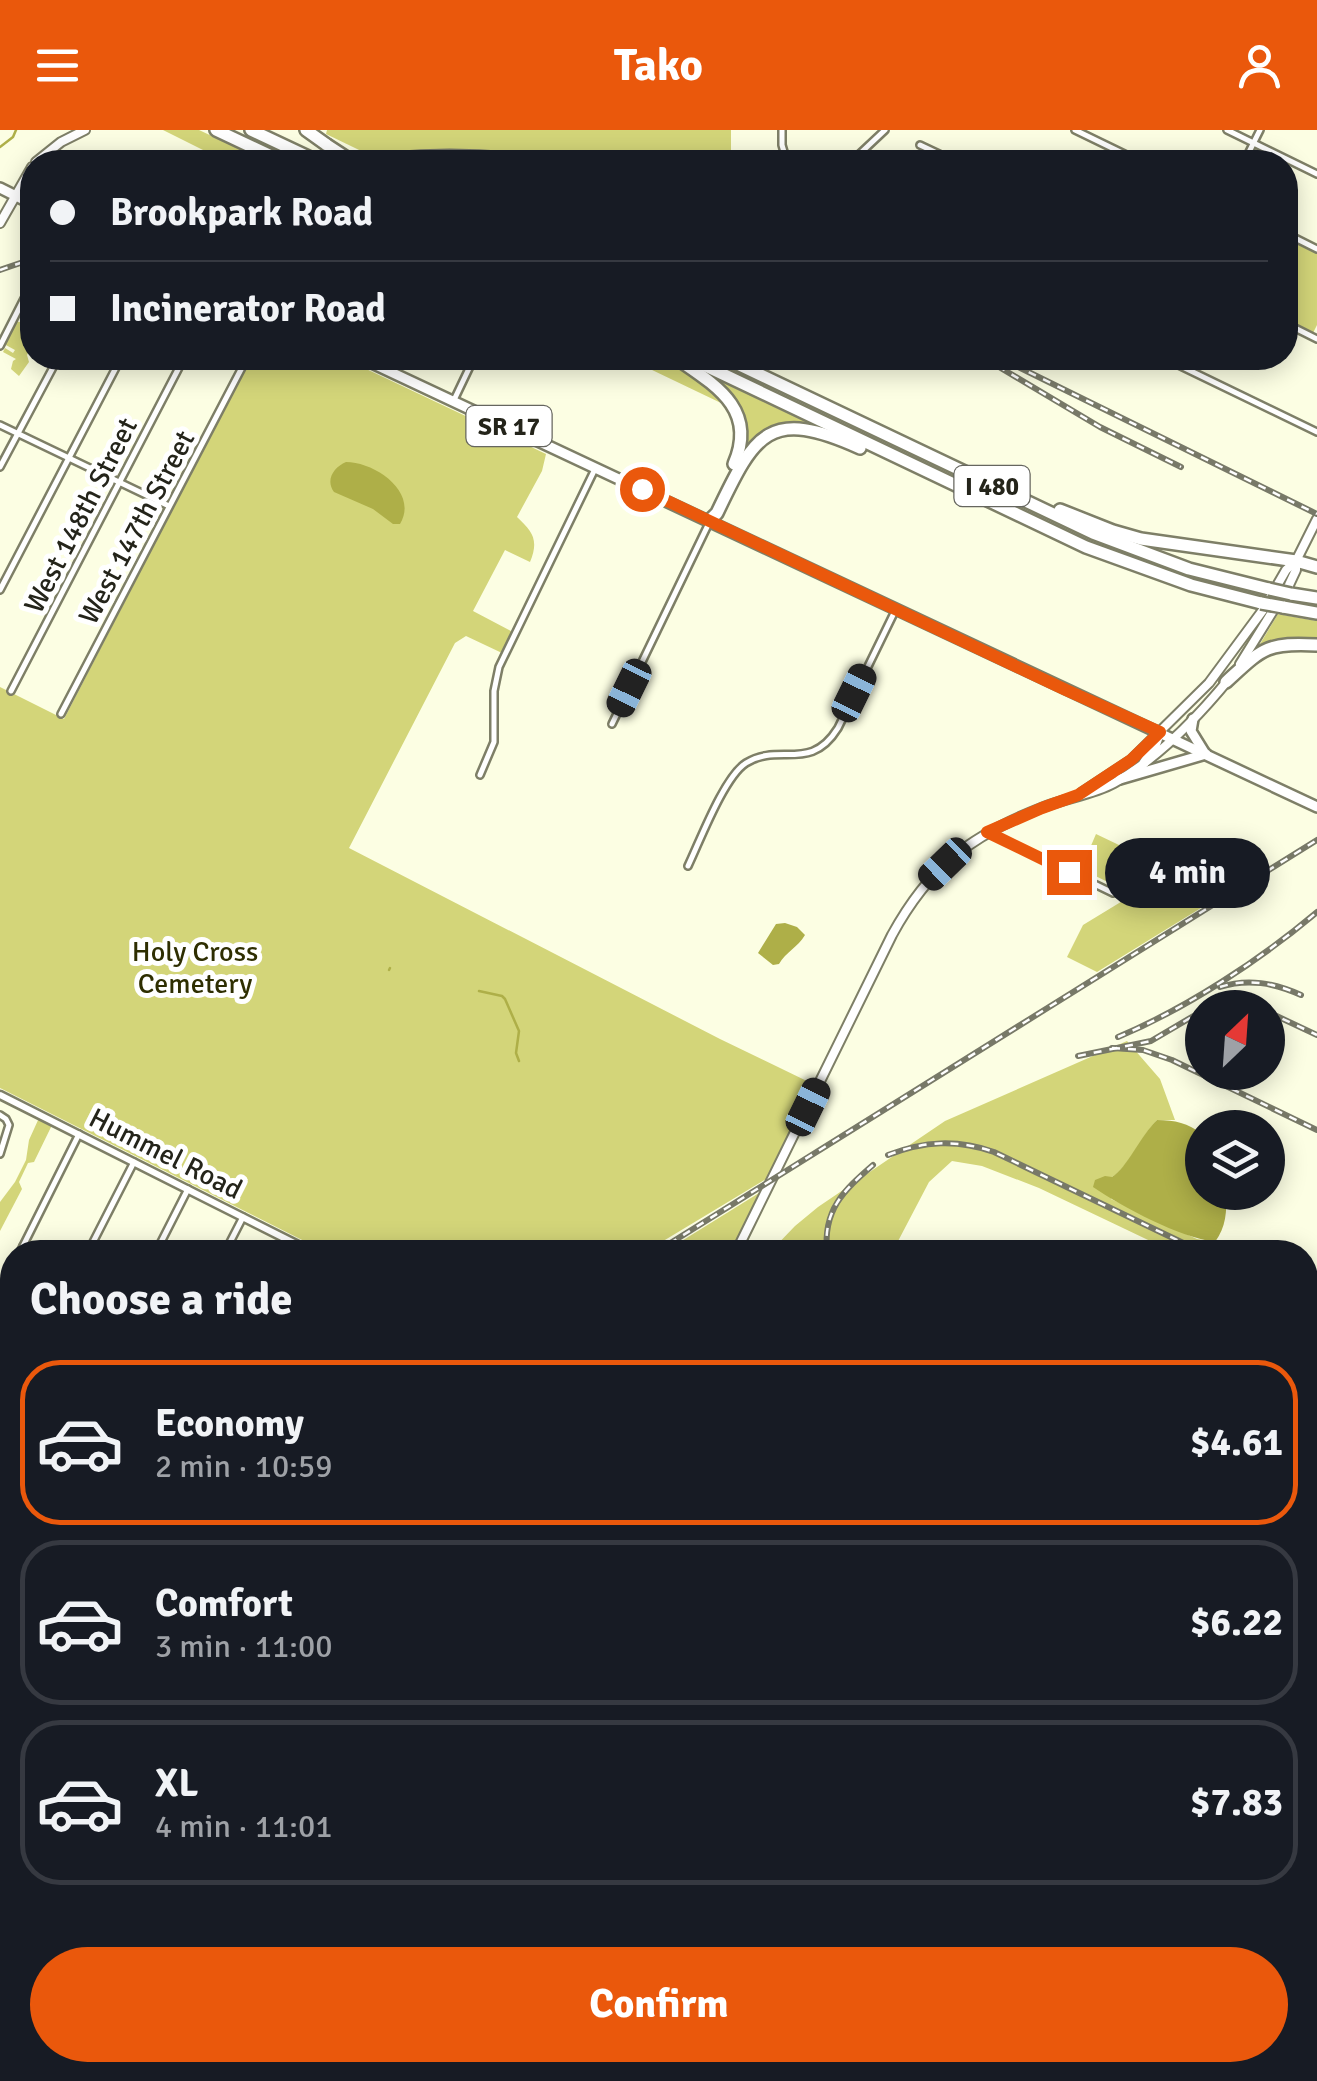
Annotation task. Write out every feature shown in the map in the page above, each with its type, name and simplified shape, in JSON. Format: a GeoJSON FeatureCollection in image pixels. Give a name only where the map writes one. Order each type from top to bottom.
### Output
{"type":"FeatureCollection","features":[{"type":"Feature","properties":{"kind":"highway"},"geometry":{"type":"LineString","coordinates":[[216,130],[257,150]]}},
{"type":"Feature","properties":{"kind":"highway"},"geometry":{"type":"LineString","coordinates":[[252,130],[294,150]]}},
{"type":"Feature","properties":{"kind":"highway"},"geometry":{"type":"LineString","coordinates":[[306,130],[335,150]]}},
{"type":"Feature","properties":{"kind":"highway"},"geometry":{"type":"LineString","coordinates":[[694,370],[726,396],[741,426],[739,450],[710,520]]}},
{"type":"Feature","properties":{"kind":"highway","name":"I 480"},"geometry":{"type":"LineString","coordinates":[[714,370],[1110,556],[1192,586],[1317,613]]}},
{"type":"Feature","properties":{"kind":"highway","name":"I 480"},"geometry":{"type":"LineString","coordinates":[[750,370],[1118,544],[1189,569],[1317,598]]}},
{"type":"Feature","properties":{"kind":"highway"},"geometry":{"type":"LineString","coordinates":[[710,520],[748,452],[767,436],[784,430],[819,432],[888,461],[901,460]]}},
{"type":"Feature","properties":{"kind":"highway"},"geometry":{"type":"LineString","coordinates":[[976,478],[1141,540],[1317,567]]}},
{"type":"Feature","properties":{"kind":"highway"},"geometry":{"type":"LineString","coordinates":[[1222,678],[1270,647],[1317,646]]}},
{"type":"Feature","properties":{"kind":"main road"},"geometry":{"type":"LineString","coordinates":[[51,150],[84,130]]}},
{"type":"Feature","properties":{"kind":"main road"},"geometry":{"type":"LineString","coordinates":[[0,188],[20,198]]}},
{"type":"Feature","properties":{"kind":"main road"},"geometry":{"type":"LineString","coordinates":[[0,223],[20,189]]}},
{"type":"Feature","properties":{"kind":"main road","name":"SR 17"},"geometry":{"type":"LineString","coordinates":[[388,370],[1317,806]]}},
{"type":"Feature","properties":{"kind":"main road"},"geometry":{"type":"LineString","coordinates":[[742,1240],[905,911],[930,878],[987,832],[1042,808],[1096,792],[1140,767],[1174,739],[1211,700],[1286,570],[1296,561],[1317,519]]}},
{"type":"Feature","properties":{"kind":"main road"},"geometry":{"type":"LineString","coordinates":[[1078,795],[1131,760],[1203,690],[1222,678]]}},
{"type":"Feature","properties":{"kind":"main road"},"geometry":{"type":"LineString","coordinates":[[1203,690],[1211,700]]}},
{"type":"Feature","properties":{"kind":"main road"},"geometry":{"type":"LineString","coordinates":[[1120,780],[1206,754],[1191,731],[1193,719]]}},
{"type":"Feature","properties":{"kind":"main road"},"geometry":{"type":"LineString","coordinates":[[1140,767],[1156,746],[1160,732]]}},
{"type":"Feature","properties":{"kind":"main road"},"geometry":{"type":"LineString","coordinates":[[1131,760],[1140,767]]}},
{"type":"Feature","properties":{"kind":"street"},"geometry":{"type":"LineString","coordinates":[[863,150],[884,130]]}},
{"type":"Feature","properties":{"kind":"street"},"geometry":{"type":"LineString","coordinates":[[1075,130],[1116,150]]}},
{"type":"Feature","properties":{"kind":"street"},"geometry":{"type":"LineString","coordinates":[[1228,130],[1268,150]]}},
{"type":"Feature","properties":{"kind":"street"},"geometry":{"type":"LineString","coordinates":[[1250,150],[1260,130]]}},
{"type":"Feature","properties":{"kind":"street"},"geometry":{"type":"LineString","coordinates":[[920,145],[931,150]]}},
{"type":"Feature","properties":{"kind":"street"},"geometry":{"type":"LineString","coordinates":[[0,346],[20,307]]}},
{"type":"Feature","properties":{"kind":"street"},"geometry":{"type":"LineString","coordinates":[[0,467],[52,370]]}},
{"type":"Feature","properties":{"kind":"street"},"geometry":{"type":"LineString","coordinates":[[0,590],[115,370]]}},
{"type":"Feature","properties":{"kind":"street","name":"West 148th Street"},"geometry":{"type":"LineString","coordinates":[[11,691],[178,370]]}},
{"type":"Feature","properties":{"kind":"street","name":"West 147th Street"},"geometry":{"type":"LineString","coordinates":[[61,714],[241,370]]}},
{"type":"Feature","properties":{"kind":"street"},"geometry":{"type":"LineString","coordinates":[[454,400],[468,370]]}},
{"type":"Feature","properties":{"kind":"street"},"geometry":{"type":"LineString","coordinates":[[1189,370],[1317,432]]}},
{"type":"Feature","properties":{"kind":"street"},"geometry":{"type":"LineString","coordinates":[[0,425],[169,506]]}},
{"type":"Feature","properties":{"kind":"street"},"geometry":{"type":"LineString","coordinates":[[480,775],[494,742],[494,691],[499,667],[596,467]]}},
{"type":"Feature","properties":{"kind":"street"},"geometry":{"type":"LineString","coordinates":[[612,724],[710,520]]}},
{"type":"Feature","properties":{"kind":"street"},"geometry":{"type":"LineString","coordinates":[[688,866],[726,787],[740,768],[762,756],[804,755],[830,740],[896,608]]}},
{"type":"Feature","properties":{"kind":"street"},"geometry":{"type":"LineString","coordinates":[[987,832],[1112,893]]}},
{"type":"Feature","properties":{"kind":"street","name":"Hummel Road"},"geometry":{"type":"LineString","coordinates":[[0,1095],[280,1240]]}},
{"type":"Feature","properties":{"kind":"street"},"geometry":{"type":"LineString","coordinates":[[0,1116],[9,1125],[0,1154]]}},
{"type":"Feature","properties":{"kind":"street"},"geometry":{"type":"LineString","coordinates":[[26,1240],[79,1134]]}},
{"type":"Feature","properties":{"kind":"street"},"geometry":{"type":"LineString","coordinates":[[94,1240],[134,1162]]}},
{"type":"Feature","properties":{"kind":"street"},"geometry":{"type":"LineString","coordinates":[[162,1240],[188,1189]]}},
{"type":"Feature","properties":{"kind":"street"},"geometry":{"type":"LineString","coordinates":[[231,1240],[243,1218]]}},
{"type":"Feature","properties":{"kind":"green space"},"geometry":{"type":"Polygon","coordinates":[[[163,130],[199,130],[242,150],[203,150],[163,130]]]}},
{"type":"Feature","properties":{"kind":"green space"},"geometry":{"type":"Polygon","coordinates":[[[327,130],[731,130],[731,150],[359,150],[326,134],[327,130]]]}},
{"type":"Feature","properties":{"kind":"green space"},"geometry":{"type":"Polygon","coordinates":[[[1298,244],[1317,253],[1317,325],[1313,333],[1298,326],[1298,244]]]}},
{"type":"Feature","properties":{"kind":"green space"},"geometry":{"type":"Polygon","coordinates":[[[16,321],[20,322],[20,370],[23,370],[19,376],[11,369],[16,359],[3,352],[5,348],[13,353],[15,350],[4,344],[16,321]]]}},
{"type":"Feature","properties":{"kind":"green space","name":"Holy Cross Cemetery"},"geometry":{"type":"Polygon","coordinates":[[[245,370],[368,370],[546,454],[542,471],[517,517],[533,537],[530,562],[505,550],[473,611],[513,632],[502,653],[466,636],[455,643],[349,848],[813,1084],[766,1179],[665,1240],[302,1240],[0,1088],[0,687],[64,719],[245,370]]]}},
{"type":"Feature","properties":{"kind":"green space"},"geometry":{"type":"Polygon","coordinates":[[[652,370],[689,370],[721,403],[652,370]]]}},
{"type":"Feature","properties":{"kind":"green space"},"geometry":{"type":"Polygon","coordinates":[[[710,376],[815,427],[802,426],[742,451],[744,436],[710,376]]]}},
{"type":"Feature","properties":{"kind":"green space"},"geometry":{"type":"Polygon","coordinates":[[[1278,614],[1317,621],[1317,643],[1254,654],[1278,614]]]}},
{"type":"Feature","properties":{"kind":"green space"},"geometry":{"type":"Polygon","coordinates":[[[1096,834],[1222,895],[1097,972],[1067,957],[1083,925],[1129,897],[1081,869],[1096,834]]]}},
{"type":"Feature","properties":{"kind":"green space"},"geometry":{"type":"Polygon","coordinates":[[[1127,1041],[1160,1079],[1175,1120],[1157,1120],[1151,1127],[1124,1167],[1112,1177],[1111,1199],[1203,1240],[1148,1240],[1039,1188],[982,1166],[952,1161],[929,1182],[899,1240],[782,1240],[818,1207],[945,1121],[1127,1041]]]}},
{"type":"Feature","properties":{"kind":"green space"},"geometry":{"type":"Polygon","coordinates":[[[39,1118],[52,1125],[34,1162],[28,1163],[19,1182],[22,1189],[0,1231],[0,1202],[26,1160],[29,1140],[39,1118]]]}},
{"type":"Feature","properties":{"kind":"green space"},"geometry":{"type":"Polygon","coordinates":[[[759,1193],[737,1240],[683,1240],[759,1193]]]}},
{"type":"Feature","properties":{"kind":"shaded area"},"geometry":{"type":"Polygon","coordinates":[[[346,462],[381,473],[399,490],[404,501],[400,524],[393,524],[373,509],[334,492],[332,474],[346,462]]]}},
{"type":"Feature","properties":{"kind":"shaded area"},"geometry":{"type":"Polygon","coordinates":[[[785,923],[805,935],[779,964],[773,965],[758,953],[776,924],[785,923]]]}},
{"type":"Feature","properties":{"kind":"shaded area"},"geometry":{"type":"Polygon","coordinates":[[[1157,1120],[1185,1124],[1185,1210],[1226,1210],[1216,1240],[1185,1234],[1152,1220],[1093,1187],[1095,1180],[1118,1173],[1157,1120]]]}},
{"type":"Feature","properties":{"kind":"waterway"},"geometry":{"type":"LineString","coordinates":[[0,147],[16,130]]}},
{"type":"Feature","properties":{"kind":"waterway"},"geometry":{"type":"LineString","coordinates":[[479,991],[505,999],[519,1031],[519,1061]]}},
{"type":"Feature","properties":{"kind":"railway"},"geometry":{"type":"LineString","coordinates":[[0,270],[20,263]]}},
{"type":"Feature","properties":{"kind":"railway"},"geometry":{"type":"LineString","coordinates":[[1004,370],[1100,427],[1181,467]]}},
{"type":"Feature","properties":{"kind":"railway"},"geometry":{"type":"LineString","coordinates":[[1024,370],[1317,514]]}},
{"type":"Feature","properties":{"kind":"railway"},"geometry":{"type":"LineString","coordinates":[[675,1240],[1317,840]]}},
{"type":"Feature","properties":{"kind":"railway"},"geometry":{"type":"LineString","coordinates":[[1118,1037],[1222,982],[1317,912]]}},
{"type":"Feature","properties":{"kind":"railway"},"geometry":{"type":"LineString","coordinates":[[1220,987],[1261,983],[1301,995]]}},
{"type":"Feature","properties":{"kind":"railway"},"geometry":{"type":"LineString","coordinates":[[1285,1020],[1317,1035]]}},
{"type":"Feature","properties":{"kind":"railway"},"geometry":{"type":"LineString","coordinates":[[1078,1056],[1151,1041],[1185,1021]]}},
{"type":"Feature","properties":{"kind":"railway"},"geometry":{"type":"LineString","coordinates":[[1112,1048],[1143,1050],[1172,1060],[1317,1130]]}},
{"type":"Feature","properties":{"kind":"railway"},"geometry":{"type":"LineString","coordinates":[[888,1155],[941,1143],[994,1152],[1177,1240]]}},
{"type":"Feature","properties":{"kind":"railway"},"geometry":{"type":"LineString","coordinates":[[827,1240],[828,1224],[837,1202],[873,1165]]}},
{"type":"Feature","properties":{"kind":"route"},"geometry":{"type":"LineString","coordinates":[[642,489],[1160,732],[1131,760],[1078,795],[987,832],[1069,872]]}}]}
